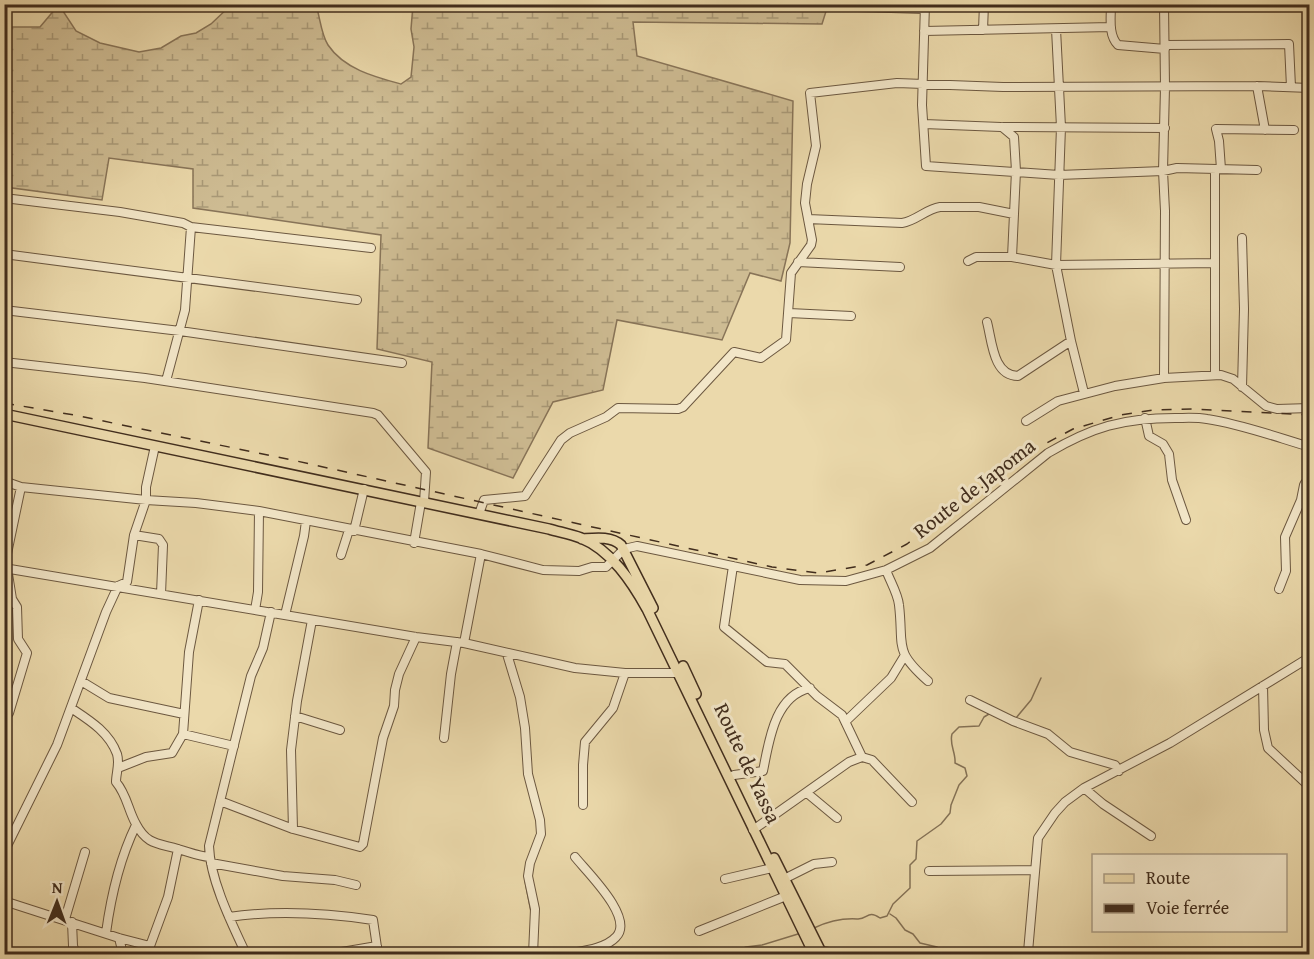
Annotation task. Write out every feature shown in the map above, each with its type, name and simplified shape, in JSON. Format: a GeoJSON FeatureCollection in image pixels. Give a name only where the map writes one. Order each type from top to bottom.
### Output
{"type":"FeatureCollection","features":[{"type":"Feature","properties":{"kind":"main road"},"geometry":{"type":"LineString","coordinates":[[4,414],[549,529],[582,539],[613,540],[624,549],[639,588]]}},
{"type":"Feature","properties":{"kind":"main road"},"geometry":{"type":"LineString","coordinates":[[582,539],[613,561],[639,588]]}},
{"type":"Feature","properties":{"kind":"main road","name":"Route de Yassa"},"geometry":{"type":"LineString","coordinates":[[639,588],[734,775],[772,868],[782,880],[786,896],[814,953]]}},
{"type":"Feature","properties":{"kind":"main road","name":"Route de Yassa"},"geometry":{"type":"LineString","coordinates":[[683,672],[782,880],[814,953]]}},
{"type":"Feature","properties":{"kind":"street"},"geometry":{"type":"LineString","coordinates":[[983,30],[984,4]]}},
{"type":"Feature","properties":{"kind":"street"},"geometry":{"type":"LineString","coordinates":[[1111,4],[1113,39],[1118,45],[1165,47],[1289,44],[1291,87]]}},
{"type":"Feature","properties":{"kind":"street"},"geometry":{"type":"LineString","coordinates":[[1164,4],[1166,87],[1163,171],[1164,378]]}},
{"type":"Feature","properties":{"kind":"street"},"geometry":{"type":"LineString","coordinates":[[1303,4],[1310,5]]}},
{"type":"Feature","properties":{"kind":"street"},"geometry":{"type":"LineString","coordinates":[[857,7],[925,7],[922,105],[926,166],[1059,175],[1163,171],[1178,168],[1257,170]]}},
{"type":"Feature","properties":{"kind":"street"},"geometry":{"type":"LineString","coordinates":[[924,31],[1111,27]]}},
{"type":"Feature","properties":{"kind":"street"},"geometry":{"type":"LineString","coordinates":[[1056,29],[1061,127],[1056,265],[1084,393]]}},
{"type":"Feature","properties":{"kind":"street"},"geometry":{"type":"LineString","coordinates":[[479,514],[484,500],[528,493],[561,440],[570,433],[596,422],[618,408],[678,409],[686,404],[734,352],[761,358],[786,340],[790,276],[811,245],[806,198],[816,135],[810,93],[890,83],[1059,87],[1310,88]]}},
{"type":"Feature","properties":{"kind":"street"},"geometry":{"type":"LineString","coordinates":[[1257,86],[1265,130]]}},
{"type":"Feature","properties":{"kind":"street"},"geometry":{"type":"LineString","coordinates":[[924,124],[1165,128]]}},
{"type":"Feature","properties":{"kind":"street"},"geometry":{"type":"LineString","coordinates":[[1001,127],[1014,137],[1016,171],[1012,257]]}},
{"type":"Feature","properties":{"kind":"street"},"geometry":{"type":"LineString","coordinates":[[1215,375],[1215,263],[1219,141],[1216,129],[1294,130]]}},
{"type":"Feature","properties":{"kind":"street"},"geometry":{"type":"LineString","coordinates":[[4,198],[120,212],[183,223],[191,227],[371,248]]}},
{"type":"Feature","properties":{"kind":"street"},"geometry":{"type":"LineString","coordinates":[[808,219],[902,223],[912,221],[940,207],[979,207],[1014,214]]}},
{"type":"Feature","properties":{"kind":"street"},"geometry":{"type":"LineString","coordinates":[[166,381],[186,310],[191,227]]}},
{"type":"Feature","properties":{"kind":"street"},"geometry":{"type":"LineString","coordinates":[[1242,238],[1244,309],[1242,387]]}},
{"type":"Feature","properties":{"kind":"street"},"geometry":{"type":"LineString","coordinates":[[4,254],[357,300]]}},
{"type":"Feature","properties":{"kind":"street"},"geometry":{"type":"LineString","coordinates":[[968,261],[976,257],[1012,257],[1056,265],[1215,263]]}},
{"type":"Feature","properties":{"kind":"street"},"geometry":{"type":"LineString","coordinates":[[798,262],[900,267]]}},
{"type":"Feature","properties":{"kind":"street"},"geometry":{"type":"LineString","coordinates":[[4,310],[180,331],[402,363]]}},
{"type":"Feature","properties":{"kind":"street"},"geometry":{"type":"LineString","coordinates":[[789,313],[851,316]]}},
{"type":"Feature","properties":{"kind":"street"},"geometry":{"type":"LineString","coordinates":[[987,322],[997,362],[1004,371],[1012,376],[1018,376],[1071,341]]}},
{"type":"Feature","properties":{"kind":"street"},"geometry":{"type":"LineString","coordinates":[[4,362],[166,381],[378,415],[426,472],[423,502],[414,543]]}},
{"type":"Feature","properties":{"kind":"street"},"geometry":{"type":"LineString","coordinates":[[1026,421],[1052,404],[1084,393],[1122,384],[1164,378],[1215,375],[1229,377],[1260,403],[1274,409],[1310,408]]}},
{"type":"Feature","properties":{"kind":"street"},"geometry":{"type":"LineString","coordinates":[[1145,418],[1149,436],[1163,444],[1169,454],[1172,480],[1186,520]]}},
{"type":"Feature","properties":{"kind":"street","name":"Route de Japoma"},"geometry":{"type":"LineString","coordinates":[[624,549],[642,546],[800,580],[846,581],[886,570],[939,542],[1048,453],[1090,431],[1145,418],[1203,418],[1308,446]]}},
{"type":"Feature","properties":{"kind":"street"},"geometry":{"type":"LineString","coordinates":[[1308,446],[1310,431]]}},
{"type":"Feature","properties":{"kind":"street"},"geometry":{"type":"LineString","coordinates":[[4,852],[57,745],[106,612],[118,586],[127,582],[134,535],[146,500],[155,446]]}},
{"type":"Feature","properties":{"kind":"street"},"geometry":{"type":"LineString","coordinates":[[4,481],[21,487],[259,511],[414,543],[481,554],[543,570],[567,571],[606,567],[624,549]]}},
{"type":"Feature","properties":{"kind":"street"},"geometry":{"type":"LineString","coordinates":[[1279,589],[1286,571],[1285,537],[1299,504],[1304,485],[1305,483],[1310,484]]}},
{"type":"Feature","properties":{"kind":"street"},"geometry":{"type":"LineString","coordinates":[[9,713],[27,654],[25,646],[18,639],[16,606],[12,599],[8,574],[4,568],[21,487]]}},
{"type":"Feature","properties":{"kind":"street"},"geometry":{"type":"LineString","coordinates":[[341,555],[364,489]]}},
{"type":"Feature","properties":{"kind":"street"},"geometry":{"type":"LineString","coordinates":[[255,610],[258,592],[259,511]]}},
{"type":"Feature","properties":{"kind":"street"},"geometry":{"type":"LineString","coordinates":[[285,615],[306,521]]}},
{"type":"Feature","properties":{"kind":"street"},"geometry":{"type":"LineString","coordinates":[[134,535],[159,539],[163,545],[160,594]]}},
{"type":"Feature","properties":{"kind":"street"},"geometry":{"type":"LineString","coordinates":[[444,738],[451,674],[481,554]]}},
{"type":"Feature","properties":{"kind":"street"},"geometry":{"type":"LineString","coordinates":[[733,566],[724,627],[767,662],[785,664],[826,704],[842,716],[862,757]]}},
{"type":"Feature","properties":{"kind":"street"},"geometry":{"type":"LineString","coordinates":[[4,568],[460,643],[575,668],[625,673],[683,672]]}},
{"type":"Feature","properties":{"kind":"street"},"geometry":{"type":"LineString","coordinates":[[886,570],[899,603],[900,643],[910,665],[928,681]]}},
{"type":"Feature","properties":{"kind":"street"},"geometry":{"type":"LineString","coordinates":[[118,768],[146,757],[172,753],[183,734],[190,646],[199,600]]}},
{"type":"Feature","properties":{"kind":"street"},"geometry":{"type":"LineString","coordinates":[[246,954],[229,917],[210,860],[208,846],[251,676],[263,648],[271,612]]}},
{"type":"Feature","properties":{"kind":"street"},"geometry":{"type":"LineString","coordinates":[[293,829],[291,750],[312,620]]}},
{"type":"Feature","properties":{"kind":"street"},"geometry":{"type":"LineString","coordinates":[[220,801],[293,829],[356,847],[363,844],[383,738],[394,706],[395,690],[416,637]]}},
{"type":"Feature","properties":{"kind":"street"},"geometry":{"type":"LineString","coordinates":[[507,654],[520,696],[528,774],[540,820],[541,834],[528,876],[528,886],[535,909],[533,954]]}},
{"type":"Feature","properties":{"kind":"street"},"geometry":{"type":"LineString","coordinates":[[846,721],[891,678],[905,655]]}},
{"type":"Feature","properties":{"kind":"street"},"geometry":{"type":"LineString","coordinates":[[1028,952],[1038,838],[1065,802],[1084,788],[1200,726],[1310,657]]}},
{"type":"Feature","properties":{"kind":"street"},"geometry":{"type":"LineString","coordinates":[[583,805],[585,742],[613,708],[625,673]]}},
{"type":"Feature","properties":{"kind":"street"},"geometry":{"type":"LineString","coordinates":[[81,681],[109,698],[184,714]]}},
{"type":"Feature","properties":{"kind":"street"},"geometry":{"type":"LineString","coordinates":[[1263,686],[1264,730],[1268,748],[1310,787]]}},
{"type":"Feature","properties":{"kind":"street"},"geometry":{"type":"LineString","coordinates":[[734,775],[763,771],[770,734],[779,714],[790,698],[810,688]]}},
{"type":"Feature","properties":{"kind":"street"},"geometry":{"type":"LineString","coordinates":[[970,700],[1013,721],[1048,734],[1070,752],[1115,765],[1119,771]]}},
{"type":"Feature","properties":{"kind":"street"},"geometry":{"type":"LineString","coordinates":[[71,708],[106,735],[117,754],[116,782],[126,794],[136,825],[146,837],[156,844],[210,860],[283,876],[335,880],[356,885]]}},
{"type":"Feature","properties":{"kind":"street"},"geometry":{"type":"LineString","coordinates":[[295,716],[340,730]]}},
{"type":"Feature","properties":{"kind":"street"},"geometry":{"type":"LineString","coordinates":[[183,734],[234,746]]}},
{"type":"Feature","properties":{"kind":"street"},"geometry":{"type":"LineString","coordinates":[[756,829],[849,762],[862,757],[872,760],[912,802]]}},
{"type":"Feature","properties":{"kind":"street"},"geometry":{"type":"LineString","coordinates":[[1084,788],[1103,804],[1151,836]]}},
{"type":"Feature","properties":{"kind":"street"},"geometry":{"type":"LineString","coordinates":[[807,793],[837,818]]}},
{"type":"Feature","properties":{"kind":"street"},"geometry":{"type":"LineString","coordinates":[[106,933],[110,903],[136,825]]}},
{"type":"Feature","properties":{"kind":"street"},"geometry":{"type":"LineString","coordinates":[[4,901],[147,946],[152,943],[168,897],[178,849]]}},
{"type":"Feature","properties":{"kind":"street"},"geometry":{"type":"LineString","coordinates":[[76,954],[68,920],[85,852]]}},
{"type":"Feature","properties":{"kind":"street"},"geometry":{"type":"LineString","coordinates":[[567,954],[609,942],[620,931],[620,919],[616,907],[575,858]]}},
{"type":"Feature","properties":{"kind":"street"},"geometry":{"type":"LineString","coordinates":[[782,880],[814,864],[831,862]]}},
{"type":"Feature","properties":{"kind":"street"},"geometry":{"type":"LineString","coordinates":[[725,879],[772,868]]}},
{"type":"Feature","properties":{"kind":"street"},"geometry":{"type":"LineString","coordinates":[[929,871],[1034,870]]}},
{"type":"Feature","properties":{"kind":"street"},"geometry":{"type":"LineString","coordinates":[[699,931],[786,896]]}},
{"type":"Feature","properties":{"kind":"street"},"geometry":{"type":"LineString","coordinates":[[229,917],[282,913],[348,916],[373,920],[378,950],[330,954]]}},
{"type":"Feature","properties":{"kind":"street"},"geometry":{"type":"LineString","coordinates":[[119,938],[123,954]]}},
{"type":"Feature","properties":{"kind":"street"},"geometry":{"type":"LineString","coordinates":[[814,953],[841,954]]}},
{"type":"Feature","properties":{"kind":"green space"},"geometry":{"type":"Polygon","coordinates":[[[231,5],[316,5],[328,45],[342,60],[361,71],[401,84],[411,77],[414,47],[411,29],[413,5],[828,5],[822,24],[633,22],[637,56],[793,101],[790,243],[781,281],[750,273],[722,340],[617,320],[603,390],[553,402],[513,478],[428,448],[432,362],[377,349],[381,235],[193,208],[193,169],[109,158],[102,200],[5,187],[5,27],[40,27],[56,8],[63,11],[76,31],[100,43],[139,52],[161,48],[181,36],[196,33],[211,24],[231,5]]]}},
{"type":"Feature","properties":{"kind":"waterway"},"geometry":{"type":"LineString","coordinates":[[1016,718],[1031,700],[1041,678]]}},
{"type":"Feature","properties":{"kind":"waterway"},"geometry":{"type":"LineString","coordinates":[[814,928],[835,920],[861,919],[870,915],[880,918],[887,916],[893,904],[910,888],[910,865],[916,859],[917,841],[941,824],[950,813],[959,785],[967,776],[965,768],[955,763],[952,734],[959,727],[979,726],[984,717],[989,714]]}},
{"type":"Feature","properties":{"kind":"waterway"},"geometry":{"type":"LineString","coordinates":[[525,881],[531,912]]}},
{"type":"Feature","properties":{"kind":"waterway"},"geometry":{"type":"LineString","coordinates":[[890,914],[920,943],[937,947],[944,954]]}},
{"type":"Feature","properties":{"kind":"waterway"},"geometry":{"type":"LineString","coordinates":[[729,954],[746,947],[762,945],[798,934]]}},
{"type":"Feature","properties":{"kind":"railway"},"geometry":{"type":"LineString","coordinates":[[4,403],[74,415],[292,460],[772,567],[818,573],[867,565],[907,544],[1028,453],[1073,429],[1121,415],[1153,410],[1194,409],[1310,415]]}}]}
